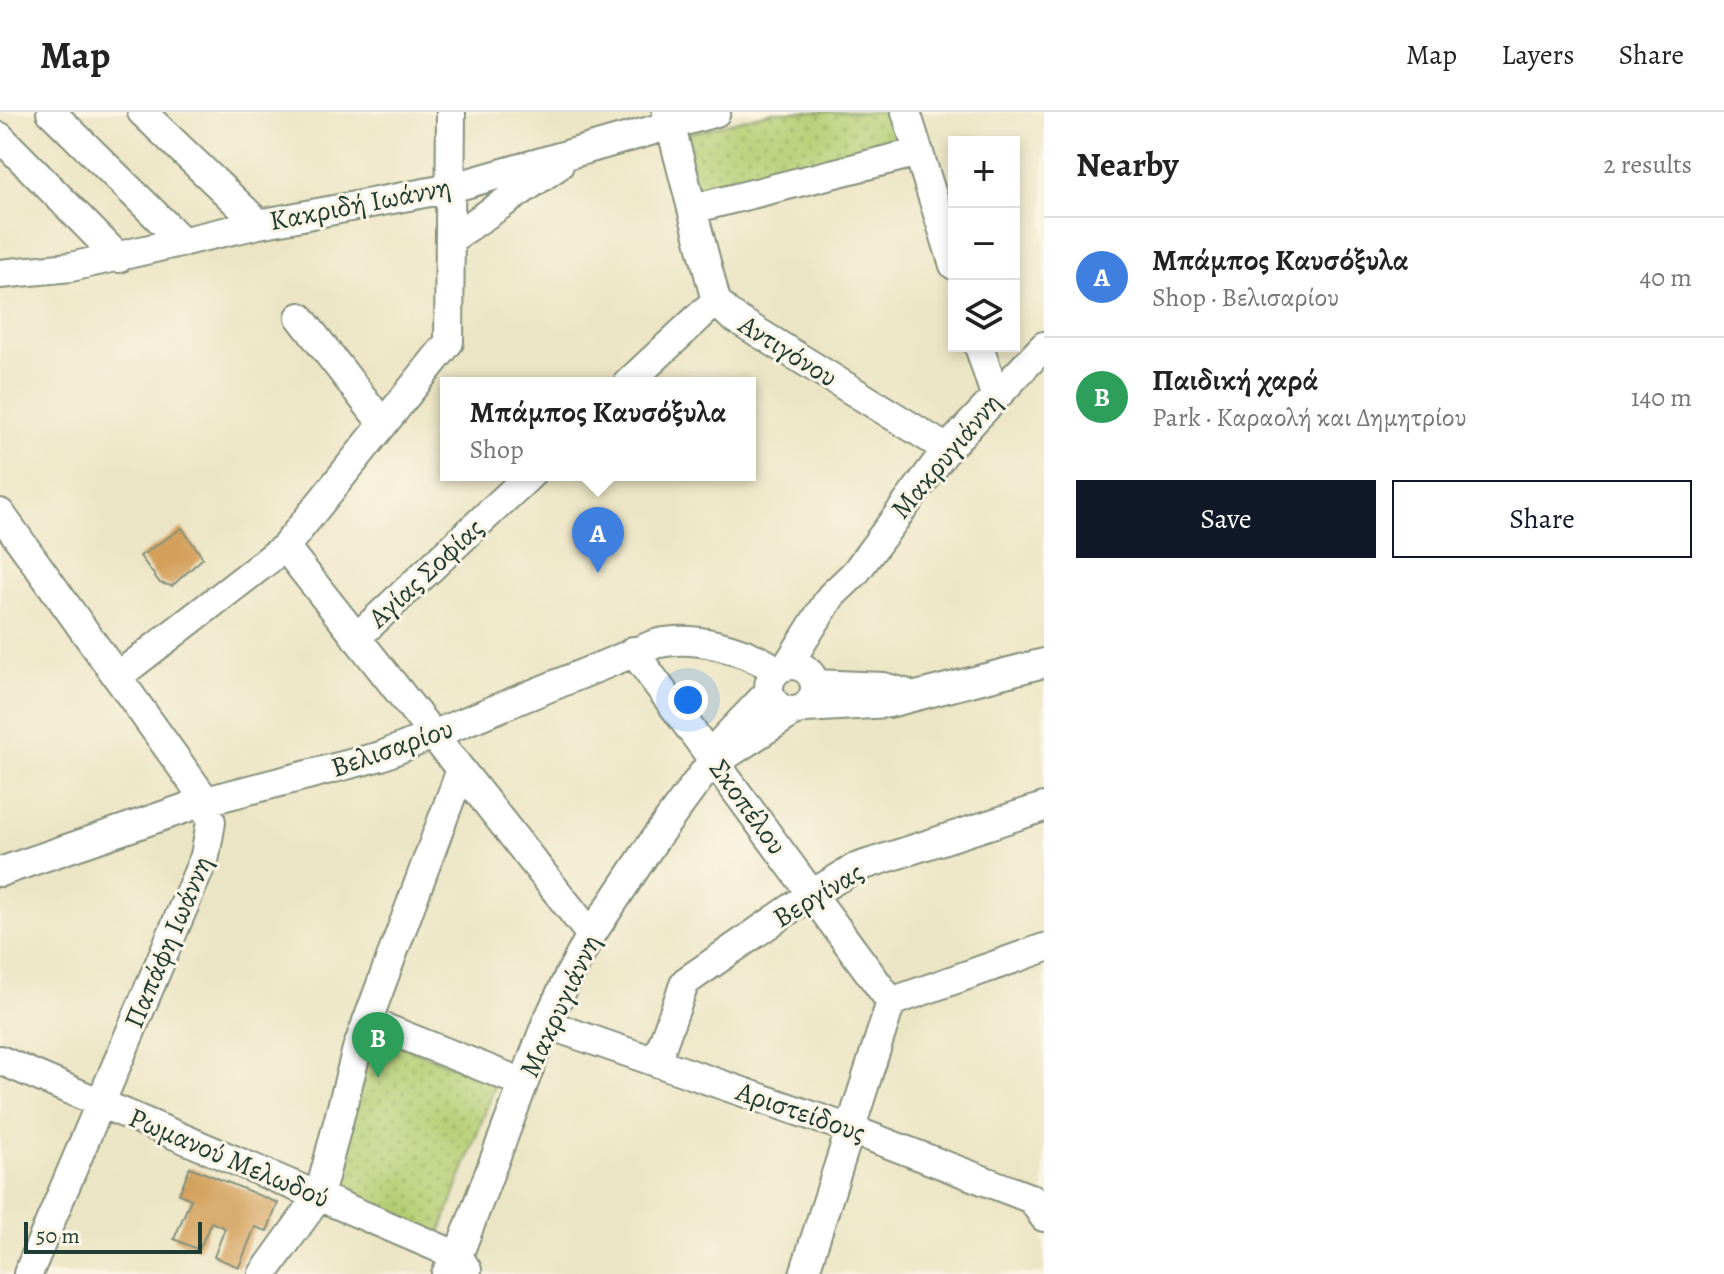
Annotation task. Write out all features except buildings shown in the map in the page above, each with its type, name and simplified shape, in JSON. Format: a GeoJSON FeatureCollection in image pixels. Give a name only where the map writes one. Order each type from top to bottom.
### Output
{"type":"FeatureCollection","features":[{"type":"Feature","properties":{"kind":"street"},"geometry":{"type":"LineString","coordinates":[[51,112],[183,242]]}},
{"type":"Feature","properties":{"kind":"street"},"geometry":{"type":"LineString","coordinates":[[142,112],[259,224]]}},
{"type":"Feature","properties":{"kind":"street"},"geometry":{"type":"LineString","coordinates":[[117,677],[285,547],[449,342],[451,112]]}},
{"type":"Feature","properties":{"kind":"street","name":"Κακριδή Ιωάννη"},"geometry":{"type":"LineString","coordinates":[[0,274],[71,267],[119,258],[259,224],[451,188],[580,150],[668,118],[716,112]]}},
{"type":"Feature","properties":{"kind":"street"},"geometry":{"type":"LineString","coordinates":[[906,112],[948,246]]}},
{"type":"Feature","properties":{"kind":"street","name":"Αντιγόνου"},"geometry":{"type":"LineString","coordinates":[[668,118],[716,301],[730,315],[947,449]]}},
{"type":"Feature","properties":{"kind":"street"},"geometry":{"type":"LineString","coordinates":[[0,137],[119,258]]}},
{"type":"Feature","properties":{"kind":"street"},"geometry":{"type":"LineString","coordinates":[[451,239],[580,150]]}},
{"type":"Feature","properties":{"kind":"street"},"geometry":{"type":"LineString","coordinates":[[692,209],[919,152]]}},
{"type":"Feature","properties":{"kind":"street"},"geometry":{"type":"LineString","coordinates":[[634,377],[716,301]]}},
{"type":"Feature","properties":{"kind":"street"},"geometry":{"type":"LineString","coordinates":[[300,317],[383,424]]}},
{"type":"Feature","properties":{"kind":"street","name":"Μακρυγιάννη"},"geometry":{"type":"LineString","coordinates":[[458,1268],[546,1024],[591,935],[713,760],[723,740],[793,686],[844,603],[855,573],[947,449],[1044,346]]}},
{"type":"Feature","properties":{"kind":"street"},"geometry":{"type":"LineString","coordinates":[[981,352],[995,395]]}},
{"type":"Feature","properties":{"kind":"street","name":"Αγίας Σοφίας"},"geometry":{"type":"LineString","coordinates":[[356,638],[524,481]]}},
{"type":"Feature","properties":{"kind":"street"},"geometry":{"type":"LineString","coordinates":[[0,513],[206,801]]}},
{"type":"Feature","properties":{"kind":"street"},"geometry":{"type":"LineString","coordinates":[[285,547],[591,935]]}},
{"type":"Feature","properties":{"kind":"street","name":"Βελισαρίου"},"geometry":{"type":"LineString","coordinates":[[0,872],[206,801],[337,770],[434,736],[633,651],[673,639],[741,653],[793,686]]}},
{"type":"Feature","properties":{"kind":"street","name":"Σκοπέλου"},"geometry":{"type":"LineString","coordinates":[[633,651],[891,1002]]}},
{"type":"Feature","properties":{"kind":"street"},"geometry":{"type":"LineString","coordinates":[[793,686],[883,687],[913,695],[1044,663]]}},
{"type":"Feature","properties":{"kind":"street"},"geometry":{"type":"LineString","coordinates":[[263,1274],[319,1196],[367,1021],[461,770]]}},
{"type":"Feature","properties":{"kind":"street","name":"Παπάφη Ιωάννη"},"geometry":{"type":"LineString","coordinates":[[28,1274],[205,856],[211,822],[206,801]]}},
{"type":"Feature","properties":{"kind":"street","name":"Βεργίνας"},"geometry":{"type":"LineString","coordinates":[[656,1062],[685,982],[812,894],[855,868],[1044,807]]}},
{"type":"Feature","properties":{"kind":"street"},"geometry":{"type":"LineString","coordinates":[[804,1274],[891,1002],[1044,948]]}},
{"type":"Feature","properties":{"kind":"street"},"geometry":{"type":"LineString","coordinates":[[367,1021],[523,1083]]}},
{"type":"Feature","properties":{"kind":"street","name":"Αριστείδους"},"geometry":{"type":"LineString","coordinates":[[546,1024],[850,1129],[1040,1204]]}},
{"type":"Feature","properties":{"kind":"street","name":"Ρωμανού Μελωδού"},"geometry":{"type":"LineString","coordinates":[[0,1060],[319,1196],[458,1268]]}},
{"type":"Feature","properties":{"kind":"green space"},"geometry":{"type":"Polygon","coordinates":[[[773,112],[893,112],[901,147],[699,198],[683,135],[773,112]]]}},
{"type":"Feature","properties":{"kind":"green space"},"geometry":{"type":"Polygon","coordinates":[[[372,1034],[496,1083],[439,1236],[330,1190],[372,1034]]]}},
{"type":"Feature","properties":{"kind":"place","name":"Μπάμπος Καυσόξυλα"},"geometry":{"type":"Point","coordinates":[598,573]}},
{"type":"Feature","properties":{"kind":"place","name":"Παιδική χαρά"},"geometry":{"type":"Point","coordinates":[378,1078]}}]}
